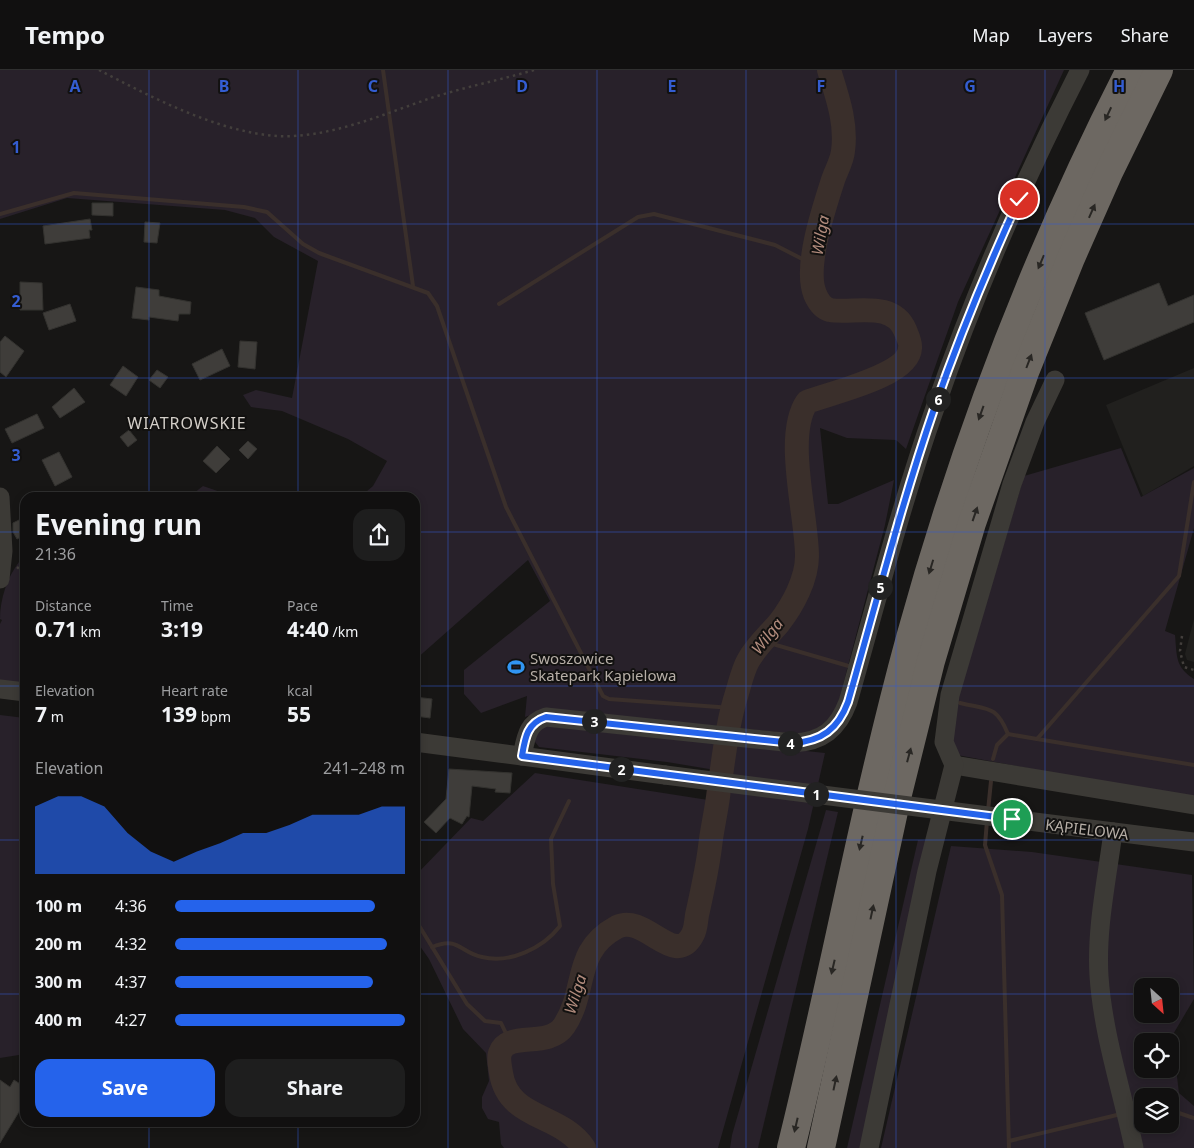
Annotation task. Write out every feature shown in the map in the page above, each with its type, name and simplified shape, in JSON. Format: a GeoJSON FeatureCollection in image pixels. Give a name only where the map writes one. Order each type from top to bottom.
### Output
{"type":"FeatureCollection","features":[{"type":"Feature","properties":{"kind":"highway"},"geometry":{"type":"LineString","coordinates":[[790,1148],[878,769],[910,640],[948,510],[992,381],[1036,273],[1110,108],[1130,70]]}},
{"type":"Feature","properties":{"kind":"highway"},"geometry":{"type":"LineString","coordinates":[[821,1148],[896,802],[931,661],[972,523],[1015,400],[1067,266],[1109,172],[1159,70]]}},
{"type":"Feature","properties":{"kind":"street"},"geometry":{"type":"LineString","coordinates":[[522,756],[527,732],[531,725],[537,720],[546,717],[806,742],[827,734],[842,716],[897,527],[934,409],[999,244],[1080,70]]}},
{"type":"Feature","properties":{"kind":"street"},"geometry":{"type":"LineString","coordinates":[[869,1148],[925,880],[954,765],[944,742],[950,696],[1012,484],[1035,422],[1055,380]]}},
{"type":"Feature","properties":{"kind":"street"},"geometry":{"type":"LineString","coordinates":[[0,497],[3,551],[0,579]]}},
{"type":"Feature","properties":{"kind":"street"},"geometry":{"type":"LineString","coordinates":[[0,689],[20,691]]}},
{"type":"Feature","properties":{"kind":"street","name":"KĄPIELOWA"},"geometry":{"type":"LineString","coordinates":[[420,743],[1194,842]]}},
{"type":"Feature","properties":{"kind":"street"},"geometry":{"type":"LineString","coordinates":[[954,765],[1194,806]]}},
{"type":"Feature","properties":{"kind":"street"},"geometry":{"type":"LineString","coordinates":[[1113,832],[1102,915],[1099,975],[1110,1055],[1134,1148]]}},
{"type":"Feature","properties":{"kind":"path"},"geometry":{"type":"LineString","coordinates":[[100,70],[188,113],[236,128],[276,136],[323,133],[534,70]]}},
{"type":"Feature","properties":{"kind":"path"},"geometry":{"type":"LineString","coordinates":[[12,562],[20,569]]}},
{"type":"Feature","properties":{"kind":"path"},"geometry":{"type":"LineString","coordinates":[[1182,636],[1180,651],[1184,668],[1194,670]]}},
{"type":"Feature","properties":{"kind":"shaded area"},"geometry":{"type":"Polygon","coordinates":[[[0,70],[1064,70],[958,302],[906,449],[896,440],[847,438],[820,428],[828,504],[838,504],[894,480],[885,525],[838,704],[826,721],[816,729],[796,734],[548,709],[525,717],[527,696],[481,713],[464,694],[464,670],[550,601],[528,560],[420,656],[420,492],[366,492],[373,486],[387,461],[348,439],[282,411],[251,407],[243,395],[256,390],[292,398],[318,261],[274,237],[255,218],[225,210],[67,198],[0,219],[0,70]]]}},
{"type":"Feature","properties":{"kind":"shaded area"},"geometry":{"type":"Polygon","coordinates":[[[1194,368],[1194,466],[1143,496],[1106,405],[1194,368]]]}},
{"type":"Feature","properties":{"kind":"shaded area"},"geometry":{"type":"Polygon","coordinates":[[[1121,448],[1141,497],[1194,468],[1194,528],[1165,631],[1175,635],[1180,665],[1194,679],[1194,799],[957,755],[949,729],[1024,476],[1121,448]]]}},
{"type":"Feature","properties":{"kind":"shaded area"},"geometry":{"type":"Polygon","coordinates":[[[203,486],[220,492],[195,492],[203,486]]]}},
{"type":"Feature","properties":{"kind":"shaded area"},"geometry":{"type":"Polygon","coordinates":[[[19,562],[20,684],[0,681],[1,604],[19,562]]]}},
{"type":"Feature","properties":{"kind":"shaded area"},"geometry":{"type":"Polygon","coordinates":[[[1194,619],[1194,662],[1187,660],[1185,654],[1194,619]]]}},
{"type":"Feature","properties":{"kind":"shaded area"},"geometry":{"type":"Polygon","coordinates":[[[0,715],[20,717],[20,1055],[0,1058],[0,715]]]}},
{"type":"Feature","properties":{"kind":"shaded area"},"geometry":{"type":"Polygon","coordinates":[[[548,723],[825,753],[808,829],[718,1148],[504,1148],[501,1144],[499,1122],[488,1119],[482,1108],[482,1097],[489,1081],[486,1053],[463,1029],[429,959],[420,946],[420,871],[471,818],[483,821],[535,773],[721,802],[727,772],[667,762],[539,747],[532,738],[548,723]]]}},
{"type":"Feature","properties":{"kind":"shaded area"},"geometry":{"type":"Polygon","coordinates":[[[826,810],[838,812],[758,1148],[730,1148],[732,1135],[826,810]]]}},
{"type":"Feature","properties":{"kind":"shaded area"},"geometry":{"type":"Polygon","coordinates":[[[918,840],[930,841],[864,1148],[847,1148],[918,840]]]}},
{"type":"Feature","properties":{"kind":"shaded area"},"geometry":{"type":"Polygon","coordinates":[[[951,846],[1032,852],[1192,875],[1194,999],[1174,1033],[1134,1033],[1134,1078],[1177,1078],[1178,1088],[1134,1088],[1134,1133],[1179,1133],[1179,1093],[1194,1106],[1194,1148],[881,1148],[951,846]]]}},
{"type":"Feature","properties":{"kind":"building"},"geometry":{"type":"Polygon","coordinates":[[[92,203],[113,203],[113,216],[92,215],[92,203]]]}},
{"type":"Feature","properties":{"kind":"building"},"geometry":{"type":"Polygon","coordinates":[[[90,219],[92,230],[89,230],[90,238],[45,244],[43,226],[90,219]]]}},
{"type":"Feature","properties":{"kind":"building"},"geometry":{"type":"Polygon","coordinates":[[[145,222],[160,223],[157,243],[144,242],[145,222]]]}},
{"type":"Feature","properties":{"kind":"building"},"geometry":{"type":"Polygon","coordinates":[[[20,282],[42,283],[43,310],[20,310],[20,282]]]}},
{"type":"Feature","properties":{"kind":"building"},"geometry":{"type":"Polygon","coordinates":[[[1159,283],[1168,306],[1194,295],[1194,322],[1104,360],[1085,313],[1159,283]]]}},
{"type":"Feature","properties":{"kind":"building"},"geometry":{"type":"Polygon","coordinates":[[[136,287],[159,290],[159,296],[191,302],[190,314],[179,314],[178,321],[149,317],[149,320],[132,318],[136,287]]]}},
{"type":"Feature","properties":{"kind":"building"},"geometry":{"type":"Polygon","coordinates":[[[70,304],[76,321],[49,330],[43,313],[70,304]]]}},
{"type":"Feature","properties":{"kind":"building"},"geometry":{"type":"Polygon","coordinates":[[[5,336],[24,351],[6,377],[0,372],[0,342],[5,336]]]}},
{"type":"Feature","properties":{"kind":"building"},"geometry":{"type":"Polygon","coordinates":[[[240,341],[257,342],[255,369],[238,367],[240,341]]]}},
{"type":"Feature","properties":{"kind":"building"},"geometry":{"type":"Polygon","coordinates":[[[222,349],[230,366],[200,380],[192,364],[222,349]]]}},
{"type":"Feature","properties":{"kind":"building"},"geometry":{"type":"Polygon","coordinates":[[[123,366],[138,377],[126,396],[110,385],[123,366]]]}},
{"type":"Feature","properties":{"kind":"building"},"geometry":{"type":"Polygon","coordinates":[[[157,370],[168,377],[160,388],[149,380],[157,370]]]}},
{"type":"Feature","properties":{"kind":"building"},"geometry":{"type":"Polygon","coordinates":[[[74,388],[85,402],[60,418],[52,407],[74,388]]]}},
{"type":"Feature","properties":{"kind":"building"},"geometry":{"type":"Polygon","coordinates":[[[37,414],[44,428],[12,443],[5,429],[37,414]]]}},
{"type":"Feature","properties":{"kind":"building"},"geometry":{"type":"Polygon","coordinates":[[[129,430],[137,440],[128,447],[120,437],[129,430]]]}},
{"type":"Feature","properties":{"kind":"building"},"geometry":{"type":"Polygon","coordinates":[[[248,441],[257,449],[248,459],[239,450],[248,441]]]}},
{"type":"Feature","properties":{"kind":"building"},"geometry":{"type":"Polygon","coordinates":[[[217,446],[230,459],[216,473],[203,461],[217,446]]]}},
{"type":"Feature","properties":{"kind":"building"},"geometry":{"type":"Polygon","coordinates":[[[59,452],[72,477],[55,486],[42,460],[59,452]]]}},
{"type":"Feature","properties":{"kind":"building"},"geometry":{"type":"Polygon","coordinates":[[[20,520],[20,538],[17,539],[13,532],[13,523],[20,520]]]}},
{"type":"Feature","properties":{"kind":"building"},"geometry":{"type":"Polygon","coordinates":[[[420,698],[432,699],[430,718],[420,717],[420,698]]]}},
{"type":"Feature","properties":{"kind":"building"},"geometry":{"type":"Polygon","coordinates":[[[449,769],[512,773],[510,793],[495,792],[496,789],[472,786],[469,817],[467,816],[462,824],[450,818],[436,833],[424,822],[446,799],[449,769]]]}},
{"type":"Feature","properties":{"kind":"building"},"geometry":{"type":"Polygon","coordinates":[[[0,1080],[10,1087],[14,1080],[20,1084],[20,1110],[0,1143],[0,1080]]]}},
{"type":"Feature","properties":{"kind":"waterway"},"geometry":{"type":"LineString","coordinates":[[383,70],[413,286]]}},
{"type":"Feature","properties":{"kind":"waterway","name":"Wilga"},"geometry":{"type":"LineString","coordinates":[[584,1148],[562,1128],[536,1115],[514,1100],[506,1088],[501,1073],[500,1053],[504,1046],[511,1042],[548,1037],[557,1033],[564,1026],[576,999],[587,959],[593,948],[603,937],[617,927],[628,925],[638,927],[668,944],[677,946],[686,943],[693,934],[707,865],[728,729],[742,677],[751,656],[789,608],[805,574],[806,539],[797,455],[797,434],[800,416],[807,402],[867,382],[897,367],[906,358],[910,348],[905,330],[899,321],[891,315],[872,310],[830,310],[821,304],[815,294],[812,282],[812,269],[816,237],[841,158],[844,141],[840,110],[829,70]]}},
{"type":"Feature","properties":{"kind":"waterway"},"geometry":{"type":"LineString","coordinates":[[0,214],[74,193],[244,207],[267,212],[303,244],[319,253],[428,293],[437,306],[506,507],[603,696],[609,699],[732,708]]}},
{"type":"Feature","properties":{"kind":"waterway"},"geometry":{"type":"LineString","coordinates":[[499,304],[638,217],[654,214],[775,245],[812,264]]}},
{"type":"Feature","properties":{"kind":"waterway"},"geometry":{"type":"LineString","coordinates":[[993,759],[997,745],[1008,734],[1037,739],[1179,576],[1194,482]]}},
{"type":"Feature","properties":{"kind":"waterway"},"geometry":{"type":"LineString","coordinates":[[762,641],[852,667]]}},
{"type":"Feature","properties":{"kind":"waterway"},"geometry":{"type":"LineString","coordinates":[[960,703],[985,708],[995,713],[1000,718],[1008,734]]}},
{"type":"Feature","properties":{"kind":"waterway"},"geometry":{"type":"LineString","coordinates":[[1037,739],[1194,765]]}},
{"type":"Feature","properties":{"kind":"waterway"},"geometry":{"type":"LineString","coordinates":[[988,811],[991,781]]}},
{"type":"Feature","properties":{"kind":"waterway"},"geometry":{"type":"LineString","coordinates":[[432,947],[448,943],[454,944],[474,955],[493,959],[504,958],[525,952],[545,941],[553,934],[560,926],[553,884],[551,839],[569,801]]}},
{"type":"Feature","properties":{"kind":"waterway"},"geometry":{"type":"LineString","coordinates":[[987,821],[985,845],[1002,895],[1009,1148]]}},
{"type":"Feature","properties":{"kind":"waterway"},"geometry":{"type":"LineString","coordinates":[[420,927],[467,1004],[485,1021],[501,1023],[510,1042]]}},
{"type":"Feature","properties":{"kind":"waterway"},"geometry":{"type":"LineString","coordinates":[[1130,1112],[1134,1111]]}},
{"type":"Feature","properties":{"kind":"waterway"},"geometry":{"type":"LineString","coordinates":[[1179,1113],[1194,1118]]}},
{"type":"Feature","properties":{"kind":"waterway"},"geometry":{"type":"LineString","coordinates":[[1009,1141],[1121,1114]]}},
{"type":"Feature","properties":{"kind":"place","name":"Swoszowice Skatepark Kąpielowa"},"geometry":{"type":"Point","coordinates":[516,667]}},
{"type":"Feature","properties":{"kind":"district","name":"WIATROWSKIE"},"geometry":{"type":"Point","coordinates":[187,423]}},
{"type":"Feature","properties":{"kind":"route"},"geometry":{"type":"LineString","coordinates":[[1012,819],[522,756],[527,732],[531,725],[537,720],[546,717],[793,743],[817,739],[834,728],[848,702],[889,554],[934,409],[965,325],[1019,199]]}}]}
